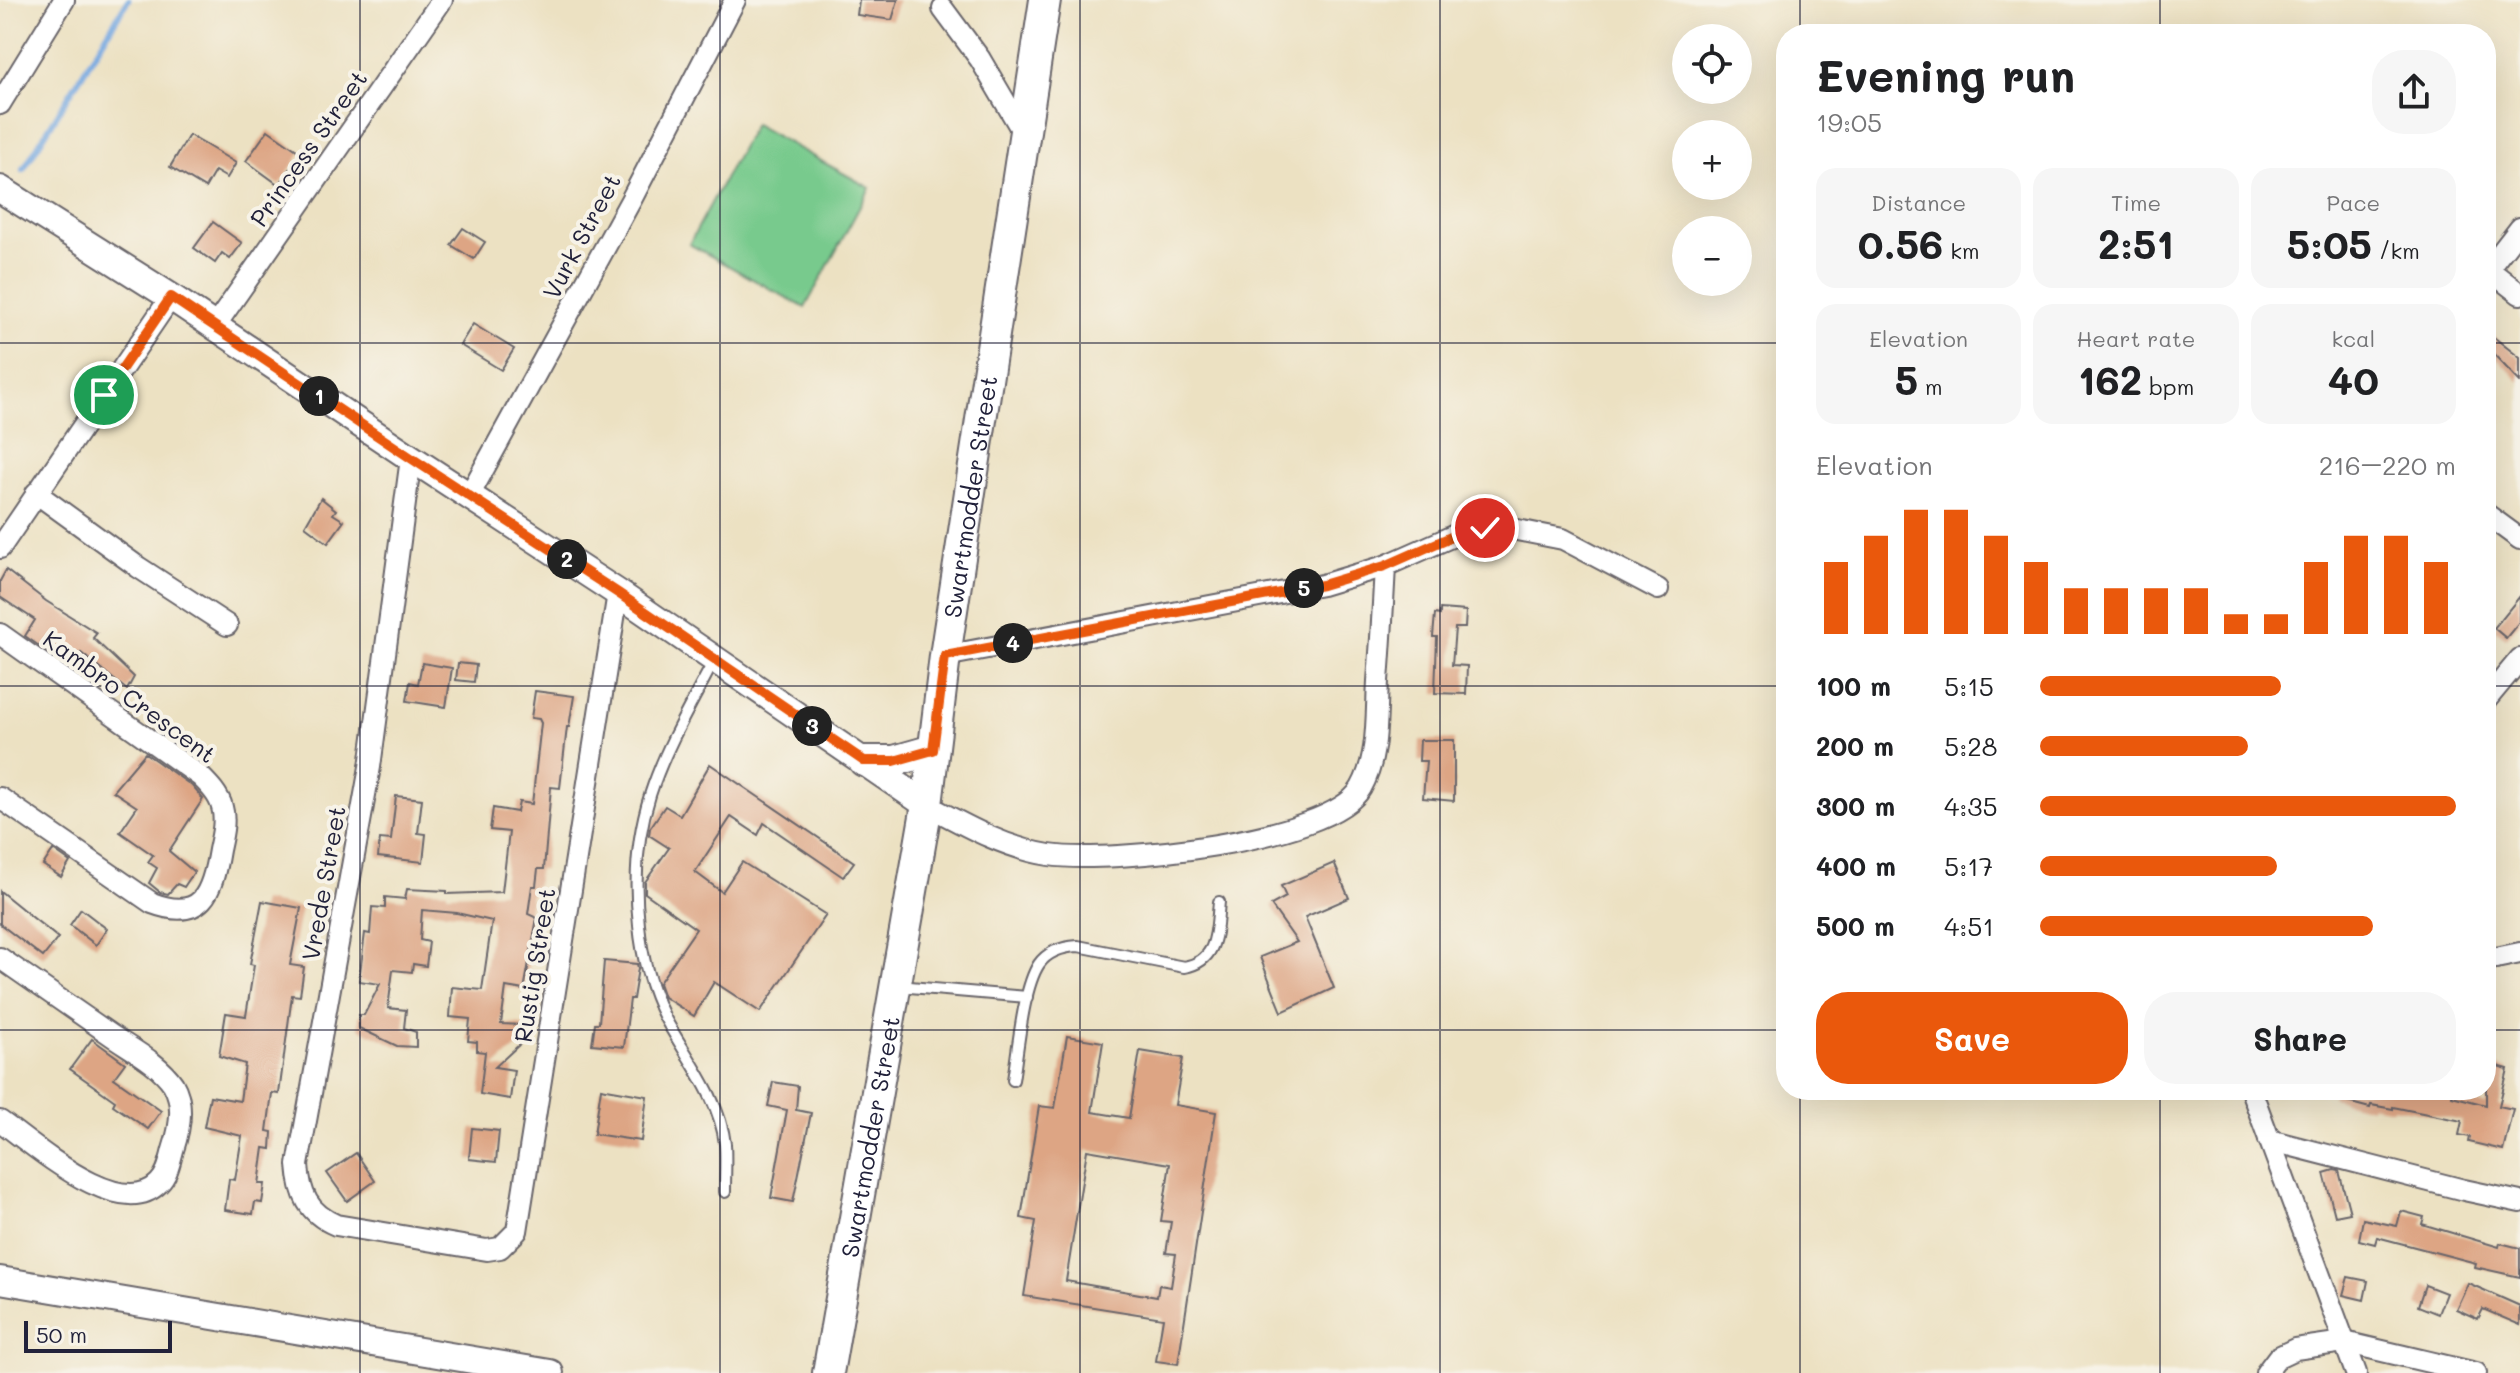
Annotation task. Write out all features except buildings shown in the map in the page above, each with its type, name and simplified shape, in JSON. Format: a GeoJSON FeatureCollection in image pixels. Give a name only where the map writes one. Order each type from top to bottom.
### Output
{"type":"FeatureCollection","features":[{"type":"Feature","properties":{"kind":"main road","name":"Swartmodder Street"},"geometry":{"type":"LineString","coordinates":[[828,1373],[927,805],[945,656],[1045,0]]}},
{"type":"Feature","properties":{"kind":"main road"},"geometry":{"type":"LineString","coordinates":[[864,761],[894,761],[933,750]]}},
{"type":"Feature","properties":{"kind":"street"},"geometry":{"type":"LineString","coordinates":[[0,104],[64,0]]}},
{"type":"Feature","properties":{"kind":"street","name":"Princess Street"},"geometry":{"type":"LineString","coordinates":[[215,326],[442,0]]}},
{"type":"Feature","properties":{"kind":"street","name":"Vurk Street"},"geometry":{"type":"LineString","coordinates":[[470,494],[631,200],[735,0]]}},
{"type":"Feature","properties":{"kind":"street"},"geometry":{"type":"LineString","coordinates":[[943,9],[980,59],[1024,134]]}},
{"type":"Feature","properties":{"kind":"street"},"geometry":{"type":"LineString","coordinates":[[0,189],[171,297],[470,494],[927,805],[987,837],[1049,855],[1087,858],[1127,856],[1259,837],[1283,832],[1334,812],[1349,802],[1360,789],[1370,767],[1375,738],[1385,566]]}},
{"type":"Feature","properties":{"kind":"street"},"geometry":{"type":"LineString","coordinates":[[2496,259],[2520,228]]}},
{"type":"Feature","properties":{"kind":"street"},"geometry":{"type":"LineString","coordinates":[[2496,277],[2520,294]]}},
{"type":"Feature","properties":{"kind":"street"},"geometry":{"type":"LineString","coordinates":[[0,548],[171,297]]}},
{"type":"Feature","properties":{"kind":"street","name":"Vrede Street"},"geometry":{"type":"LineString","coordinates":[[410,1237],[336,1225],[322,1219],[310,1209],[303,1196],[298,1165],[370,767],[411,458]]}},
{"type":"Feature","properties":{"kind":"street"},"geometry":{"type":"LineString","coordinates":[[36,493],[138,567],[227,625]]}},
{"type":"Feature","properties":{"kind":"street"},"geometry":{"type":"LineString","coordinates":[[2496,521],[2520,539]]}},
{"type":"Feature","properties":{"kind":"street"},"geometry":{"type":"LineString","coordinates":[[945,656],[1322,585],[1385,566],[1453,536],[1485,528],[1512,529],[1563,539],[1658,589]]}},
{"type":"Feature","properties":{"kind":"street","name":"Rustig Street"},"geometry":{"type":"LineString","coordinates":[[410,1237],[487,1250],[500,1248],[517,1231],[618,593]]}},
{"type":"Feature","properties":{"kind":"street","name":"Kambro Crescent"},"geometry":{"type":"LineString","coordinates":[[0,634],[99,702],[210,786],[222,807],[224,820],[214,881],[208,894],[198,903],[175,909],[152,903],[0,798]]}},
{"type":"Feature","properties":{"kind":"street"},"geometry":{"type":"LineString","coordinates":[[2496,688],[2520,659]]}},
{"type":"Feature","properties":{"kind":"street"},"geometry":{"type":"LineString","coordinates":[[2496,958],[2520,953]]}},
{"type":"Feature","properties":{"kind":"street"},"geometry":{"type":"LineString","coordinates":[[0,958],[156,1067],[172,1083],[180,1112],[178,1134],[167,1173],[159,1184],[137,1194],[105,1190],[76,1175],[0,1121]]}},
{"type":"Feature","properties":{"kind":"street"},"geometry":{"type":"LineString","coordinates":[[2255,1100],[2356,1373]]}},
{"type":"Feature","properties":{"kind":"street"},"geometry":{"type":"LineString","coordinates":[[2269,1140],[2520,1202]]}},
{"type":"Feature","properties":{"kind":"street"},"geometry":{"type":"LineString","coordinates":[[0,1280],[550,1373]]}},
{"type":"Feature","properties":{"kind":"street"},"geometry":{"type":"LineString","coordinates":[[2266,1373],[2278,1357],[2295,1349],[2344,1342],[2476,1373]]}},
{"type":"Feature","properties":{"kind":"lane"},"geometry":{"type":"LineString","coordinates":[[715,659],[687,711],[648,798],[635,866],[646,971],[665,1017],[718,1116],[725,1142],[725,1192]]}},
{"type":"Feature","properties":{"kind":"lane"},"geometry":{"type":"LineString","coordinates":[[1013,1080],[1027,997],[1040,963],[1064,947],[1078,946],[1184,967],[1195,965],[1211,952],[1215,943],[1219,902]]}},
{"type":"Feature","properties":{"kind":"lane"},"geometry":{"type":"LineString","coordinates":[[895,986],[1027,997]]}},
{"type":"Feature","properties":{"kind":"green space"},"geometry":{"type":"Polygon","coordinates":[[[754,124],[870,188],[805,308],[689,244],[754,124]]]}},
{"type":"Feature","properties":{"kind":"waterway"},"geometry":{"type":"LineString","coordinates":[[23,170],[128,0]]}},
{"type":"Feature","properties":{"kind":"route"},"geometry":{"type":"LineString","coordinates":[[104,395],[171,297],[618,593],[864,761],[894,761],[933,750],[945,656],[1322,585],[1385,566],[1453,536],[1485,528]]}}]}
